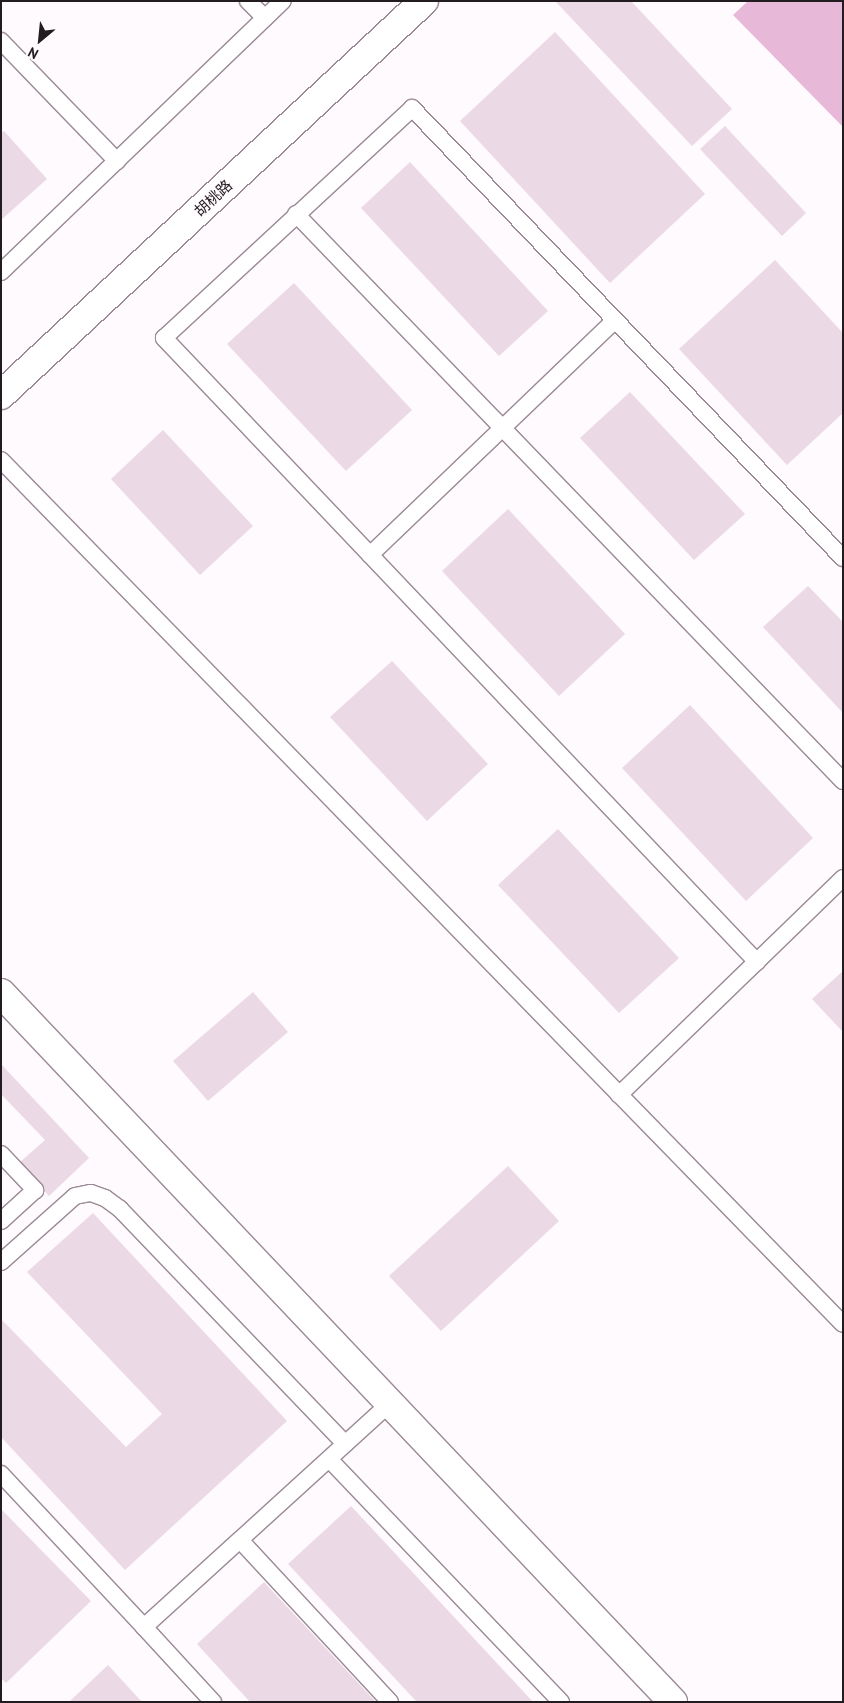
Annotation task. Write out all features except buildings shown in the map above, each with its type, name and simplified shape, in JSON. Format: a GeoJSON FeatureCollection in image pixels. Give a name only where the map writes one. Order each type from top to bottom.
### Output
{"type":"FeatureCollection","features":[{"type":"Feature","properties":{"kind":"street","name":"胡桃路"},"geometry":{"type":"LineString","coordinates":[[1,394],[424,1]]}},
{"type":"Feature","properties":{"kind":"street"},"geometry":{"type":"LineString","coordinates":[[1,993],[673,1702]]}},
{"type":"Feature","properties":{"kind":"lane"},"geometry":{"type":"LineString","coordinates":[[248,1],[265,18]]}},
{"type":"Feature","properties":{"kind":"lane"},"geometry":{"type":"LineString","coordinates":[[1,272],[282,1]]}},
{"type":"Feature","properties":{"kind":"lane"},"geometry":{"type":"LineString","coordinates":[[1,41],[116,161]]}},
{"type":"Feature","properties":{"kind":"lane"},"geometry":{"type":"LineString","coordinates":[[757,962],[164,338],[412,108],[843,558]]}},
{"type":"Feature","properties":{"kind":"lane"},"geometry":{"type":"LineString","coordinates":[[296,214],[843,781]]}},
{"type":"Feature","properties":{"kind":"lane"},"geometry":{"type":"LineString","coordinates":[[370,555],[615,320]]}},
{"type":"Feature","properties":{"kind":"lane"},"geometry":{"type":"LineString","coordinates":[[1,460],[843,1324]]}},
{"type":"Feature","properties":{"kind":"lane"},"geometry":{"type":"LineString","coordinates":[[619,1095],[843,878]]}},
{"type":"Feature","properties":{"kind":"lane"},"geometry":{"type":"LineString","coordinates":[[1,1154],[35,1190],[1,1221]]}},
{"type":"Feature","properties":{"kind":"lane"},"geometry":{"type":"LineString","coordinates":[[1,1262],[75,1196],[91,1193],[104,1198],[120,1209],[345,1444]]}},
{"type":"Feature","properties":{"kind":"lane"},"geometry":{"type":"LineString","coordinates":[[144,1627],[390,1403]]}},
{"type":"Feature","properties":{"kind":"lane"},"geometry":{"type":"LineString","coordinates":[[329,1459],[561,1702]]}},
{"type":"Feature","properties":{"kind":"lane"},"geometry":{"type":"LineString","coordinates":[[1,1474],[213,1702]]}},
{"type":"Feature","properties":{"kind":"lane"},"geometry":{"type":"LineString","coordinates":[[240,1540],[390,1702]]}},
{"type":"Feature","properties":{"kind":"shaded area"},"geometry":{"type":"Polygon","coordinates":[[[748,1],[843,1],[843,127],[733,15],[748,1]]]}}]}
